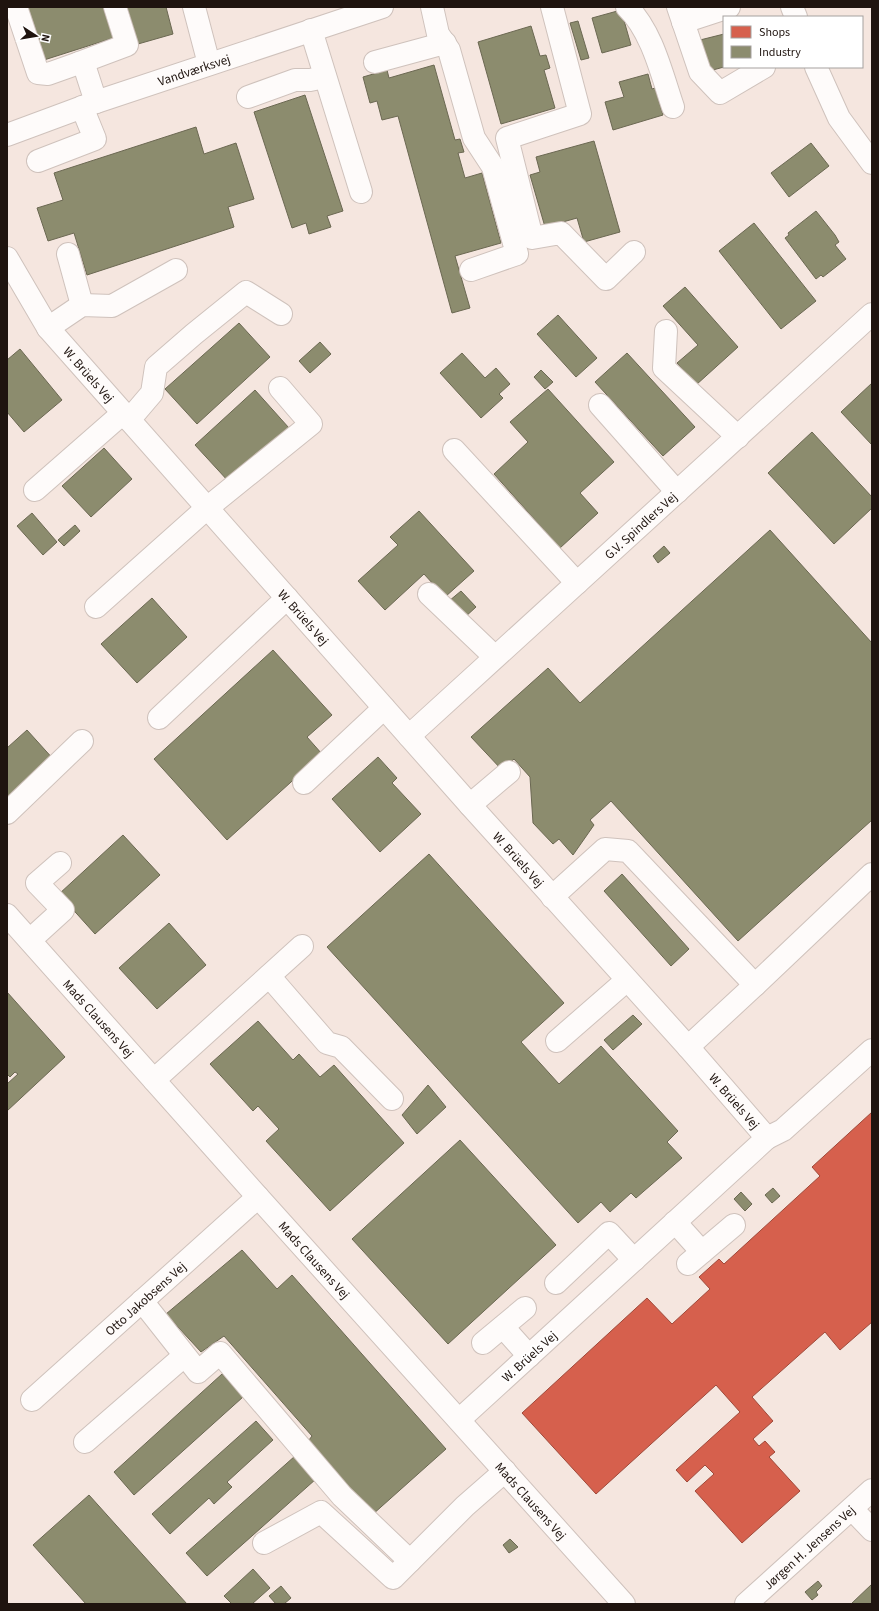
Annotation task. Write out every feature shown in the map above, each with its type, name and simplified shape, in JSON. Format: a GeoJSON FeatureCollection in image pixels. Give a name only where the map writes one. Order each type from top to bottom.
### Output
{"type":"FeatureCollection","features":[{"type":"Feature","properties":{"kind":"street"},"geometry":{"type":"LineString","coordinates":[[16,7],[38,72],[48,74],[127,45],[115,7]]}},
{"type":"Feature","properties":{"kind":"street"},"geometry":{"type":"LineString","coordinates":[[194,7],[209,64]]}},
{"type":"Feature","properties":{"kind":"street","name":"Vandværksvej"},"geometry":{"type":"LineString","coordinates":[[7,135],[89,104],[311,30],[341,13],[382,7]]}},
{"type":"Feature","properties":{"kind":"street"},"geometry":{"type":"LineString","coordinates":[[432,7],[438,34],[449,50],[474,138],[493,166],[517,254],[471,270]]}},
{"type":"Feature","properties":{"kind":"street"},"geometry":{"type":"LineString","coordinates":[[552,7],[580,114],[507,138],[532,238],[561,233],[606,279],[634,252]]}},
{"type":"Feature","properties":{"kind":"street"},"geometry":{"type":"LineString","coordinates":[[627,7],[637,17],[651,45],[674,107]]}},
{"type":"Feature","properties":{"kind":"street"},"geometry":{"type":"LineString","coordinates":[[730,7],[681,15],[700,72],[720,93],[762,68]]}},
{"type":"Feature","properties":{"kind":"street"},"geometry":{"type":"LineString","coordinates":[[311,30],[362,192]]}},
{"type":"Feature","properties":{"kind":"street"},"geometry":{"type":"LineString","coordinates":[[375,62],[445,43]]}},
{"type":"Feature","properties":{"kind":"street"},"geometry":{"type":"LineString","coordinates":[[38,161],[94,139],[84,68],[78,63]]}},
{"type":"Feature","properties":{"kind":"street"},"geometry":{"type":"LineString","coordinates":[[816,68],[839,118],[872,163]]}},
{"type":"Feature","properties":{"kind":"street"},"geometry":{"type":"LineString","coordinates":[[248,97],[295,80],[310,80],[325,77]]}},
{"type":"Feature","properties":{"kind":"street"},"geometry":{"type":"LineString","coordinates":[[68,254],[82,305]]}},
{"type":"Feature","properties":{"kind":"street","name":"W. Brüels Vej"},"geometry":{"type":"LineString","coordinates":[[8,260],[48,328],[470,805],[688,1047],[767,1138],[459,1420]]}},
{"type":"Feature","properties":{"kind":"street"},"geometry":{"type":"LineString","coordinates":[[48,328],[82,305],[112,306],[176,270]]}},
{"type":"Feature","properties":{"kind":"street"},"geometry":{"type":"LineString","coordinates":[[35,490],[126,417],[152,393],[156,367],[246,292],[281,314]]}},
{"type":"Feature","properties":{"kind":"street","name":"G.V. Spindlers Vej"},"geometry":{"type":"LineString","coordinates":[[409,736],[872,314]]}},
{"type":"Feature","properties":{"kind":"street"},"geometry":{"type":"LineString","coordinates":[[666,331],[664,368],[738,437]]}},
{"type":"Feature","properties":{"kind":"street"},"geometry":{"type":"LineString","coordinates":[[96,607],[207,508],[311,424],[280,388]]}},
{"type":"Feature","properties":{"kind":"street"},"geometry":{"type":"LineString","coordinates":[[600,405],[677,492]]}},
{"type":"Feature","properties":{"kind":"street"},"geometry":{"type":"LineString","coordinates":[[454,450],[577,583]]}},
{"type":"Feature","properties":{"kind":"street"},"geometry":{"type":"LineString","coordinates":[[429,594],[495,657]]}},
{"type":"Feature","properties":{"kind":"street"},"geometry":{"type":"LineString","coordinates":[[159,718],[287,598]]}},
{"type":"Feature","properties":{"kind":"street"},"geometry":{"type":"LineString","coordinates":[[304,782],[384,708]]}},
{"type":"Feature","properties":{"kind":"street"},"geometry":{"type":"LineString","coordinates":[[7,813],[82,741]]}},
{"type":"Feature","properties":{"kind":"street"},"geometry":{"type":"LineString","coordinates":[[470,805],[509,772]]}},
{"type":"Feature","properties":{"kind":"street"},"geometry":{"type":"LineString","coordinates":[[552,897],[605,849],[628,851],[755,985]]}},
{"type":"Feature","properties":{"kind":"street"},"geometry":{"type":"LineString","coordinates":[[30,940],[63,910],[37,883],[60,863]]}},
{"type":"Feature","properties":{"kind":"street"},"geometry":{"type":"LineString","coordinates":[[688,1047],[872,874]]}},
{"type":"Feature","properties":{"kind":"street","name":"Mads Clausens Vej"},"geometry":{"type":"LineString","coordinates":[[7,915],[258,1198],[624,1604]]}},
{"type":"Feature","properties":{"kind":"street"},"geometry":{"type":"LineString","coordinates":[[154,1080],[302,946]]}},
{"type":"Feature","properties":{"kind":"street"},"geometry":{"type":"LineString","coordinates":[[268,976],[327,1043],[341,1047],[392,1099]]}},
{"type":"Feature","properties":{"kind":"street"},"geometry":{"type":"LineString","coordinates":[[557,1041],[627,980]]}},
{"type":"Feature","properties":{"kind":"street"},"geometry":{"type":"LineString","coordinates":[[767,1138],[782,1130],[872,1050]]}},
{"type":"Feature","properties":{"kind":"street","name":"Otto Jakobsens Vej"},"geometry":{"type":"LineString","coordinates":[[32,1400],[258,1198]]}},
{"type":"Feature","properties":{"kind":"street"},"geometry":{"type":"LineString","coordinates":[[675,1222],[695,1258],[734,1225]]}},
{"type":"Feature","properties":{"kind":"street"},"geometry":{"type":"LineString","coordinates":[[556,1283],[609,1233],[634,1260]]}},
{"type":"Feature","properties":{"kind":"street"},"geometry":{"type":"LineString","coordinates":[[142,1301],[198,1372],[220,1353],[342,1496],[410,1561]]}},
{"type":"Feature","properties":{"kind":"street"},"geometry":{"type":"LineString","coordinates":[[483,1343],[525,1308]]}},
{"type":"Feature","properties":{"kind":"street"},"geometry":{"type":"LineString","coordinates":[[503,1327],[529,1356]]}},
{"type":"Feature","properties":{"kind":"street"},"geometry":{"type":"LineString","coordinates":[[85,1442],[184,1356]]}},
{"type":"Feature","properties":{"kind":"street"},"geometry":{"type":"LineString","coordinates":[[264,1543],[321,1512],[393,1578],[465,1506],[505,1471]]}},
{"type":"Feature","properties":{"kind":"street","name":"Jørgen H. Jensens Vej"},"geometry":{"type":"LineString","coordinates":[[746,1604],[872,1490]]}},
{"type":"Feature","properties":{"kind":"street"},"geometry":{"type":"LineString","coordinates":[[852,1509],[872,1530]]}},
{"type":"Feature","properties":{"kind":"building: Shops"},"geometry":{"type":"Polygon","coordinates":[[[872,1112],[872,1322],[840,1350],[825,1332],[752,1397],[773,1421],[753,1439],[759,1446],[765,1441],[775,1452],[769,1457],[800,1491],[742,1543],[695,1491],[714,1474],[705,1465],[687,1482],[676,1470],[740,1412],[716,1385],[596,1494],[522,1413],[647,1298],[672,1324],[710,1289],[699,1277],[719,1259],[724,1264],[820,1176],[812,1167],[872,1112]]]}},
{"type":"Feature","properties":{"kind":"building: Industry"},"geometry":{"type":"Polygon","coordinates":[[[27,7],[103,7],[113,38],[44,60],[27,7]]]}},
{"type":"Feature","properties":{"kind":"building: Industry"},"geometry":{"type":"Polygon","coordinates":[[[127,7],[166,7],[173,34],[138,44],[127,7]]]}},
{"type":"Feature","properties":{"kind":"building: Industry"},"geometry":{"type":"Polygon","coordinates":[[[621,10],[631,45],[602,53],[592,18],[621,10]]]}},
{"type":"Feature","properties":{"kind":"building: Industry"},"geometry":{"type":"Polygon","coordinates":[[[578,21],[589,58],[581,60],[570,23],[578,21]]]}},
{"type":"Feature","properties":{"kind":"building: Industry"},"geometry":{"type":"Polygon","coordinates":[[[531,26],[540,56],[546,55],[550,68],[544,70],[555,108],[501,124],[478,42],[531,26]]]}},
{"type":"Feature","properties":{"kind":"building: Industry"},"geometry":{"type":"Polygon","coordinates":[[[723,34],[723,67],[709,71],[700,40],[723,34]]]}},
{"type":"Feature","properties":{"kind":"building: Industry"},"geometry":{"type":"Polygon","coordinates":[[[434,65],[455,140],[460,139],[464,152],[458,153],[465,178],[482,173],[501,243],[455,256],[470,308],[452,313],[398,116],[382,120],[377,101],[370,103],[363,77],[387,70],[389,78],[434,65]]]}},
{"type":"Feature","properties":{"kind":"building: Industry"},"geometry":{"type":"Polygon","coordinates":[[[648,74],[652,89],[655,88],[663,115],[613,130],[605,102],[624,97],[619,82],[648,74]]]}},
{"type":"Feature","properties":{"kind":"building: Industry"},"geometry":{"type":"Polygon","coordinates":[[[305,95],[343,211],[327,216],[331,227],[309,234],[306,223],[292,228],[254,112],[305,95]]]}},
{"type":"Feature","properties":{"kind":"building: Industry"},"geometry":{"type":"Polygon","coordinates":[[[196,127],[204,154],[236,143],[254,199],[228,207],[234,227],[87,275],[74,233],[48,241],[37,208],[63,200],[54,173],[196,127]]]}},
{"type":"Feature","properties":{"kind":"building: Industry"},"geometry":{"type":"Polygon","coordinates":[[[594,141],[620,232],[584,242],[577,218],[545,227],[530,175],[540,172],[536,157],[594,141]]]}},
{"type":"Feature","properties":{"kind":"building: Industry"},"geometry":{"type":"Polygon","coordinates":[[[811,143],[829,166],[789,197],[771,173],[811,143]]]}},
{"type":"Feature","properties":{"kind":"building: Industry"},"geometry":{"type":"Polygon","coordinates":[[[816,211],[835,235],[839,242],[835,245],[846,259],[823,277],[821,275],[816,279],[785,238],[789,235],[788,233],[816,211]]]}},
{"type":"Feature","properties":{"kind":"building: Industry"},"geometry":{"type":"Polygon","coordinates":[[[754,223],[816,301],[781,329],[719,251],[754,223]]]}},
{"type":"Feature","properties":{"kind":"building: Industry"},"geometry":{"type":"Polygon","coordinates":[[[685,287],[738,347],[696,385],[677,363],[698,345],[663,306],[685,287]]]}},
{"type":"Feature","properties":{"kind":"building: Industry"},"geometry":{"type":"Polygon","coordinates":[[[558,315],[597,358],[576,377],[537,334],[558,315]]]}},
{"type":"Feature","properties":{"kind":"building: Industry"},"geometry":{"type":"Polygon","coordinates":[[[239,323],[270,357],[197,424],[165,389],[239,323]]]}},
{"type":"Feature","properties":{"kind":"building: Industry"},"geometry":{"type":"Polygon","coordinates":[[[320,342],[331,354],[310,373],[299,361],[320,342]]]}},
{"type":"Feature","properties":{"kind":"building: Industry"},"geometry":{"type":"Polygon","coordinates":[[[20,349],[62,400],[24,432],[7,412],[7,360],[20,349]]]}},
{"type":"Feature","properties":{"kind":"building: Industry"},"geometry":{"type":"Polygon","coordinates":[[[462,353],[485,378],[496,368],[510,384],[499,394],[503,398],[481,418],[440,373],[462,353]]]}},
{"type":"Feature","properties":{"kind":"building: Industry"},"geometry":{"type":"Polygon","coordinates":[[[627,353],[695,427],[663,456],[595,382],[627,353]]]}},
{"type":"Feature","properties":{"kind":"building: Industry"},"geometry":{"type":"Polygon","coordinates":[[[541,370],[553,382],[545,389],[534,377],[541,370]]]}},
{"type":"Feature","properties":{"kind":"building: Industry"},"geometry":{"type":"Polygon","coordinates":[[[872,383],[872,445],[841,412],[872,383]]]}},
{"type":"Feature","properties":{"kind":"building: Industry"},"geometry":{"type":"Polygon","coordinates":[[[548,389],[614,462],[580,493],[598,513],[560,548],[494,474],[528,442],[510,422],[548,389]]]}},
{"type":"Feature","properties":{"kind":"building: Industry"},"geometry":{"type":"Polygon","coordinates":[[[255,390],[289,428],[229,482],[195,445],[255,390]]]}},
{"type":"Feature","properties":{"kind":"building: Industry"},"geometry":{"type":"Polygon","coordinates":[[[812,432],[872,497],[872,508],[834,544],[768,473],[812,432]]]}},
{"type":"Feature","properties":{"kind":"building: Industry"},"geometry":{"type":"Polygon","coordinates":[[[104,448],[132,479],[91,517],[62,486],[104,448]]]}},
{"type":"Feature","properties":{"kind":"building: Industry"},"geometry":{"type":"Polygon","coordinates":[[[419,511],[474,571],[445,597],[424,574],[385,610],[358,581],[398,545],[390,537],[419,511]]]}},
{"type":"Feature","properties":{"kind":"building: Industry"},"geometry":{"type":"Polygon","coordinates":[[[32,513],[57,542],[43,555],[17,526],[32,513]]]}},
{"type":"Feature","properties":{"kind":"building: Industry"},"geometry":{"type":"Polygon","coordinates":[[[75,525],[80,531],[64,546],[58,540],[75,525]]]}},
{"type":"Feature","properties":{"kind":"building: Industry"},"geometry":{"type":"Polygon","coordinates":[[[770,530],[872,643],[872,820],[738,941],[611,801],[590,820],[594,825],[573,855],[559,839],[553,844],[533,823],[530,777],[514,759],[502,770],[471,737],[548,668],[580,703],[770,530]]]}},
{"type":"Feature","properties":{"kind":"building: Industry"},"geometry":{"type":"Polygon","coordinates":[[[664,546],[670,553],[658,563],[653,556],[664,546]]]}},
{"type":"Feature","properties":{"kind":"building: Industry"},"geometry":{"type":"Polygon","coordinates":[[[461,591],[476,607],[464,618],[449,601],[461,591]]]}},
{"type":"Feature","properties":{"kind":"building: Industry"},"geometry":{"type":"Polygon","coordinates":[[[152,598],[187,637],[137,683],[101,644],[152,598]]]}},
{"type":"Feature","properties":{"kind":"building: Industry"},"geometry":{"type":"Polygon","coordinates":[[[273,650],[332,715],[307,737],[322,754],[227,840],[154,759],[273,650]]]}},
{"type":"Feature","properties":{"kind":"building: Industry"},"geometry":{"type":"Polygon","coordinates":[[[27,730],[55,761],[7,805],[7,748],[27,730]]]}},
{"type":"Feature","properties":{"kind":"building: Industry"},"geometry":{"type":"Polygon","coordinates":[[[378,757],[397,778],[392,783],[421,814],[380,852],[332,799],[378,757]]]}},
{"type":"Feature","properties":{"kind":"building: Industry"},"geometry":{"type":"Polygon","coordinates":[[[123,835],[160,875],[95,934],[59,894],[123,835]]]}},
{"type":"Feature","properties":{"kind":"building: Industry"},"geometry":{"type":"Polygon","coordinates":[[[429,854],[564,1003],[521,1042],[559,1084],[601,1046],[678,1131],[667,1142],[682,1158],[636,1198],[631,1193],[610,1212],[601,1202],[578,1223],[327,947],[429,854]]]}},
{"type":"Feature","properties":{"kind":"building: Industry"},"geometry":{"type":"Polygon","coordinates":[[[622,874],[689,949],[671,966],[604,891],[622,874]]]}},
{"type":"Feature","properties":{"kind":"building: Industry"},"geometry":{"type":"Polygon","coordinates":[[[169,923],[206,965],[157,1009],[119,968],[169,923]]]}},
{"type":"Feature","properties":{"kind":"building: Industry"},"geometry":{"type":"Polygon","coordinates":[[[7,992],[65,1057],[7,1111],[7,1084],[18,1074],[15,1072],[10,1077],[7,1074],[7,992]]]}},
{"type":"Feature","properties":{"kind":"building: Industry"},"geometry":{"type":"Polygon","coordinates":[[[633,1015],[642,1024],[613,1050],[604,1040],[633,1015]]]}},
{"type":"Feature","properties":{"kind":"building: Industry"},"geometry":{"type":"Polygon","coordinates":[[[258,1021],[293,1060],[299,1054],[320,1077],[334,1065],[404,1143],[330,1211],[266,1141],[279,1129],[258,1106],[253,1111],[210,1064],[258,1021]]]}},
{"type":"Feature","properties":{"kind":"building: Industry"},"geometry":{"type":"Polygon","coordinates":[[[428,1085],[446,1107],[417,1134],[402,1115],[428,1085]]]}},
{"type":"Feature","properties":{"kind":"building: Industry"},"geometry":{"type":"Polygon","coordinates":[[[460,1140],[556,1245],[448,1344],[352,1239],[460,1140]]]}},
{"type":"Feature","properties":{"kind":"building: Industry"},"geometry":{"type":"Polygon","coordinates":[[[773,1188],[780,1196],[772,1203],[765,1195],[773,1188]]]}},
{"type":"Feature","properties":{"kind":"building: Industry"},"geometry":{"type":"Polygon","coordinates":[[[741,1192],[752,1204],[745,1211],[734,1199],[741,1192]]]}},
{"type":"Feature","properties":{"kind":"building: Industry"},"geometry":{"type":"Polygon","coordinates":[[[242,1250],[277,1289],[292,1275],[446,1449],[372,1515],[333,1471],[334,1469],[309,1440],[312,1436],[224,1336],[201,1352],[166,1314],[242,1250]]]}},
{"type":"Feature","properties":{"kind":"building: Industry"},"geometry":{"type":"Polygon","coordinates":[[[222,1374],[243,1397],[134,1495],[114,1472],[222,1374]]]}},
{"type":"Feature","properties":{"kind":"building: Industry"},"geometry":{"type":"Polygon","coordinates":[[[256,1421],[273,1440],[227,1482],[232,1487],[214,1504],[209,1498],[170,1534],[152,1514],[256,1421]]]}},
{"type":"Feature","properties":{"kind":"building: Industry"},"geometry":{"type":"Polygon","coordinates":[[[295,1456],[316,1479],[207,1576],[186,1553],[295,1456]]]}},
{"type":"Feature","properties":{"kind":"building: Industry"},"geometry":{"type":"Polygon","coordinates":[[[89,1495],[187,1604],[86,1604],[33,1545],[89,1495]]]}},
{"type":"Feature","properties":{"kind":"building: Industry"},"geometry":{"type":"Polygon","coordinates":[[[510,1539],[518,1547],[509,1553],[503,1545],[510,1539]]]}},
{"type":"Feature","properties":{"kind":"building: Industry"},"geometry":{"type":"Polygon","coordinates":[[[253,1569],[270,1588],[252,1604],[232,1604],[224,1596],[253,1569]]]}},
{"type":"Feature","properties":{"kind":"building: Industry"},"geometry":{"type":"Polygon","coordinates":[[[818,1581],[822,1586],[816,1592],[818,1595],[812,1600],[805,1592],[818,1581]]]}},
{"type":"Feature","properties":{"kind":"building: Industry"},"geometry":{"type":"Polygon","coordinates":[[[872,1584],[872,1604],[851,1604],[872,1584]]]}},
{"type":"Feature","properties":{"kind":"building: Industry"},"geometry":{"type":"Polygon","coordinates":[[[281,1586],[291,1598],[284,1604],[276,1604],[269,1596],[281,1586]]]}}]}
